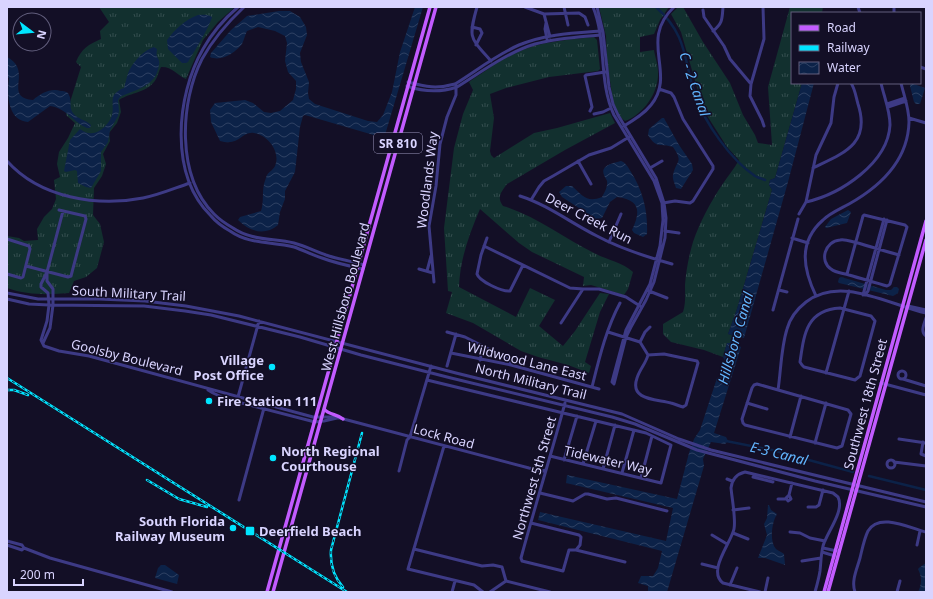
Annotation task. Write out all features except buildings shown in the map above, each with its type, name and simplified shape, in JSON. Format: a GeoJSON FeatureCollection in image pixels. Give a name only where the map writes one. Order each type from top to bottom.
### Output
{"type":"FeatureCollection","features":[{"type":"Feature","properties":{"kind":"main road","name":"West Hillsboro Boulevard"},"geometry":{"type":"LineString","coordinates":[[267,592],[430,7]]}},
{"type":"Feature","properties":{"kind":"main road","name":"West Hillsboro Boulevard"},"geometry":{"type":"LineString","coordinates":[[273,592],[412,88],[436,7]]}},
{"type":"Feature","properties":{"kind":"main road"},"geometry":{"type":"LineString","coordinates":[[382,178],[385,188]]}},
{"type":"Feature","properties":{"kind":"main road"},"geometry":{"type":"LineString","coordinates":[[379,187],[383,194]]}},
{"type":"Feature","properties":{"kind":"main road","name":"Southwest 18th Street"},"geometry":{"type":"LineString","coordinates":[[828,592],[853,484],[926,221]]}},
{"type":"Feature","properties":{"kind":"main road","name":"Southwest 18th Street"},"geometry":{"type":"LineString","coordinates":[[824,592],[858,486],[926,240]]}},
{"type":"Feature","properties":{"kind":"main road"},"geometry":{"type":"LineString","coordinates":[[324,409],[329,413],[343,419]]}},
{"type":"Feature","properties":{"kind":"main road"},"geometry":{"type":"LineString","coordinates":[[302,468],[305,477]]}},
{"type":"Feature","properties":{"kind":"main road"},"geometry":{"type":"LineString","coordinates":[[289,514],[289,520],[292,524]]}},
{"type":"Feature","properties":{"kind":"street"},"geometry":{"type":"LineString","coordinates":[[238,7],[221,23],[203,48],[185,92],[181,135],[185,165],[192,183],[214,214],[239,232],[257,238],[294,243],[363,267]]}},
{"type":"Feature","properties":{"kind":"street"},"geometry":{"type":"LineString","coordinates":[[192,183],[185,131],[192,85],[202,60],[214,39],[224,26],[244,7]]}},
{"type":"Feature","properties":{"kind":"street"},"geometry":{"type":"LineString","coordinates":[[477,7],[471,34],[473,41],[491,61]]}},
{"type":"Feature","properties":{"kind":"street"},"geometry":{"type":"LineString","coordinates":[[525,7],[544,14],[574,12],[582,14],[588,25]]}},
{"type":"Feature","properties":{"kind":"street"},"geometry":{"type":"LineString","coordinates":[[564,7],[568,25]]}},
{"type":"Feature","properties":{"kind":"street"},"geometry":{"type":"LineString","coordinates":[[593,7],[597,14]]}},
{"type":"Feature","properties":{"kind":"street"},"geometry":{"type":"LineString","coordinates":[[596,7],[601,33],[605,72],[613,108],[658,182],[666,218],[658,260],[649,291],[629,324],[625,337],[612,382],[613,384],[615,382],[625,337]]}},
{"type":"Feature","properties":{"kind":"street"},"geometry":{"type":"LineString","coordinates":[[623,126],[644,112],[652,104],[659,89],[661,68],[657,50],[657,38],[662,20],[674,7]]}},
{"type":"Feature","properties":{"kind":"street"},"geometry":{"type":"LineString","coordinates":[[713,31],[720,25],[722,7]]}},
{"type":"Feature","properties":{"kind":"street"},"geometry":{"type":"LineString","coordinates":[[763,7],[764,39],[751,84],[750,96],[764,126]]}},
{"type":"Feature","properties":{"kind":"street"},"geometry":{"type":"LineString","coordinates":[[703,10],[704,17],[724,46],[730,59],[751,84]]}},
{"type":"Feature","properties":{"kind":"street"},"geometry":{"type":"LineString","coordinates":[[544,14],[546,23],[545,29],[549,39]]}},
{"type":"Feature","properties":{"kind":"street"},"geometry":{"type":"LineString","coordinates":[[472,26],[480,29],[482,33],[476,45]]}},
{"type":"Feature","properties":{"kind":"street"},"geometry":{"type":"LineString","coordinates":[[408,84],[440,88],[456,85],[491,61],[519,45],[549,39],[601,33]]}},
{"type":"Feature","properties":{"kind":"street"},"geometry":{"type":"LineString","coordinates":[[408,84],[412,88],[437,92],[456,85],[515,52],[549,39]]}},
{"type":"Feature","properties":{"kind":"street"},"geometry":{"type":"LineString","coordinates":[[590,112],[592,107],[585,76],[605,72]]}},
{"type":"Feature","properties":{"kind":"street"},"geometry":{"type":"LineString","coordinates":[[799,214],[806,202],[813,168],[819,149],[831,123],[834,97],[838,84]]}},
{"type":"Feature","properties":{"kind":"street"},"geometry":{"type":"LineString","coordinates":[[813,168],[842,153],[853,144],[860,134],[862,117],[851,84]]}},
{"type":"Feature","properties":{"kind":"street"},"geometry":{"type":"LineString","coordinates":[[806,202],[822,197],[842,186],[864,171],[877,159],[884,148],[889,132],[890,119],[881,84]]}},
{"type":"Feature","properties":{"kind":"street"},"geometry":{"type":"LineString","coordinates":[[816,296],[809,282],[805,266],[805,256],[808,243],[815,229],[823,220],[882,181],[891,172],[901,156],[908,135],[909,118],[906,99],[901,84]]}},
{"type":"Feature","properties":{"kind":"street","name":"Woodlands Way"},"geometry":{"type":"LineString","coordinates":[[434,282],[429,226],[436,186],[440,144],[447,117],[456,95],[456,85]]}},
{"type":"Feature","properties":{"kind":"street"},"geometry":{"type":"LineString","coordinates":[[659,89],[671,93],[674,97],[683,119],[713,166],[713,169],[693,201],[690,203],[675,201],[663,203]]}},
{"type":"Feature","properties":{"kind":"street"},"geometry":{"type":"LineString","coordinates":[[887,105],[906,99]]}},
{"type":"Feature","properties":{"kind":"street"},"geometry":{"type":"LineString","coordinates":[[594,114],[613,108]]}},
{"type":"Feature","properties":{"kind":"street"},"geometry":{"type":"LineString","coordinates":[[909,118],[926,123]]}},
{"type":"Feature","properties":{"kind":"street"},"geometry":{"type":"LineString","coordinates":[[531,200],[544,181],[589,155],[611,148],[630,137]]}},
{"type":"Feature","properties":{"kind":"street"},"geometry":{"type":"LineString","coordinates":[[7,161],[18,172],[39,186],[84,200],[104,202],[131,200],[152,196],[192,183]]}},
{"type":"Feature","properties":{"kind":"street"},"geometry":{"type":"LineString","coordinates":[[578,161],[591,184]]}},
{"type":"Feature","properties":{"kind":"street"},"geometry":{"type":"LineString","coordinates":[[649,168],[662,161]]}},
{"type":"Feature","properties":{"kind":"street","name":"Deer Creek Run"},"geometry":{"type":"LineString","coordinates":[[520,196],[550,209],[609,242],[650,259],[672,264]]}},
{"type":"Feature","properties":{"kind":"street"},"geometry":{"type":"LineString","coordinates":[[26,266],[47,272],[68,277],[71,276],[86,220],[85,216],[61,210],[47,272],[40,287],[47,291],[49,299],[46,326],[41,340],[43,343]]}},
{"type":"Feature","properties":{"kind":"street"},"geometry":{"type":"LineString","coordinates":[[609,242],[621,214]]}},
{"type":"Feature","properties":{"kind":"street"},"geometry":{"type":"LineString","coordinates":[[847,274],[856,243],[864,215],[906,226],[899,255],[890,284],[887,286],[868,282],[834,271],[829,267],[825,259],[825,252],[830,244],[837,240],[845,240],[856,243],[877,249],[899,255]]}},
{"type":"Feature","properties":{"kind":"street"},"geometry":{"type":"LineString","coordinates":[[773,310],[798,219]]}},
{"type":"Feature","properties":{"kind":"street"},"geometry":{"type":"LineString","coordinates":[[864,295],[886,220]]}},
{"type":"Feature","properties":{"kind":"street"},"geometry":{"type":"LineString","coordinates":[[664,231],[679,233]]}},
{"type":"Feature","properties":{"kind":"street"},"geometry":{"type":"LineString","coordinates":[[487,238],[476,274],[480,279],[507,292],[511,289],[523,265]]}},
{"type":"Feature","properties":{"kind":"street"},"geometry":{"type":"LineString","coordinates":[[792,238],[808,243]]}},
{"type":"Feature","properties":{"kind":"street"},"geometry":{"type":"LineString","coordinates":[[7,239],[29,246],[30,249],[23,277],[21,278],[7,274]]}},
{"type":"Feature","properties":{"kind":"street"},"geometry":{"type":"LineString","coordinates":[[484,246],[570,288],[598,289],[626,298],[640,306]]}},
{"type":"Feature","properties":{"kind":"street"},"geometry":{"type":"LineString","coordinates":[[427,272],[432,254]]}},
{"type":"Feature","properties":{"kind":"street"},"geometry":{"type":"LineString","coordinates":[[419,270],[433,273]]}},
{"type":"Feature","properties":{"kind":"street"},"geometry":{"type":"LineString","coordinates":[[43,343],[50,328],[53,305],[53,290],[47,281],[47,272]]}},
{"type":"Feature","properties":{"kind":"street"},"geometry":{"type":"LineString","coordinates":[[562,323],[583,289]]}},
{"type":"Feature","properties":{"kind":"street"},"geometry":{"type":"LineString","coordinates":[[779,290],[787,292]]}},
{"type":"Feature","properties":{"kind":"street"},"geometry":{"type":"LineString","coordinates":[[649,291],[667,298]]}},
{"type":"Feature","properties":{"kind":"street"},"geometry":{"type":"LineString","coordinates":[[778,390],[785,336],[789,324],[800,307],[816,296],[831,291],[849,291],[926,312]]}},
{"type":"Feature","properties":{"kind":"street"},"geometry":{"type":"LineString","coordinates":[[826,373],[849,291]]}},
{"type":"Feature","properties":{"kind":"street","name":"South Military Trail"},"geometry":{"type":"LineString","coordinates":[[7,293],[29,298],[145,301],[212,310],[342,343]]}},
{"type":"Feature","properties":{"kind":"street","name":"South Military Trail"},"geometry":{"type":"LineString","coordinates":[[7,299],[28,304],[144,306],[204,314],[258,326],[341,349]]}},
{"type":"Feature","properties":{"kind":"street"},"geometry":{"type":"LineString","coordinates":[[592,387],[601,351],[620,303]]}},
{"type":"Feature","properties":{"kind":"street"},"geometry":{"type":"LineString","coordinates":[[844,308],[871,316],[875,319],[860,378],[854,380],[826,373],[802,365],[800,362],[804,337],[808,326],[817,316],[830,310],[844,308]]}},
{"type":"Feature","properties":{"kind":"street"},"geometry":{"type":"LineString","coordinates":[[926,318],[922,330],[926,336]]}},
{"type":"Feature","properties":{"kind":"street"},"geometry":{"type":"LineString","coordinates":[[238,397],[259,321]]}},
{"type":"Feature","properties":{"kind":"street"},"geometry":{"type":"LineString","coordinates":[[640,342],[645,332],[650,327]]}},
{"type":"Feature","properties":{"kind":"street"},"geometry":{"type":"LineString","coordinates":[[447,332],[465,337],[510,360],[511,365]]}},
{"type":"Feature","properties":{"kind":"street"},"geometry":{"type":"LineString","coordinates":[[608,332],[640,342],[648,355]]}},
{"type":"Feature","properties":{"kind":"street"},"geometry":{"type":"LineString","coordinates":[[447,366],[456,334]]}},
{"type":"Feature","properties":{"kind":"street","name":"Goolsby Boulevard"},"geometry":{"type":"LineString","coordinates":[[43,343],[44,346],[59,351],[84,354],[265,404],[315,420]]}},
{"type":"Feature","properties":{"kind":"street","name":"North Military Trail"},"geometry":{"type":"LineString","coordinates":[[342,343],[622,414],[689,445]]}},
{"type":"Feature","properties":{"kind":"street"},"geometry":{"type":"LineString","coordinates":[[480,360],[484,347]]}},
{"type":"Feature","properties":{"kind":"street","name":"North Military Trail"},"geometry":{"type":"LineString","coordinates":[[341,349],[635,424],[711,452]]}},
{"type":"Feature","properties":{"kind":"street","name":"Wildwood Lane East"},"geometry":{"type":"LineString","coordinates":[[451,353],[511,365],[599,389]]}},
{"type":"Feature","properties":{"kind":"street"},"geometry":{"type":"LineString","coordinates":[[664,354],[697,361],[697,368],[686,405],[683,407],[672,403],[649,399],[638,393],[636,385],[637,378],[648,355],[664,354]]}},
{"type":"Feature","properties":{"kind":"street"},"geometry":{"type":"LineString","coordinates":[[399,471],[407,440],[410,437],[431,366]]}},
{"type":"Feature","properties":{"kind":"street"},"geometry":{"type":"LineString","coordinates":[[903,379],[926,386]]}},
{"type":"Feature","properties":{"kind":"street","name":"North Military Trail"},"geometry":{"type":"LineString","coordinates":[[427,380],[615,425],[652,436],[671,445],[661,483]]}},
{"type":"Feature","properties":{"kind":"street"},"geometry":{"type":"LineString","coordinates":[[881,383],[926,395]]}},
{"type":"Feature","properties":{"kind":"street"},"geometry":{"type":"LineString","coordinates":[[476,392],[478,384]]}},
{"type":"Feature","properties":{"kind":"street"},"geometry":{"type":"LineString","coordinates":[[755,385],[778,390],[847,409],[850,412],[840,447],[837,448],[745,425],[742,421],[752,388],[755,385]]}},
{"type":"Feature","properties":{"kind":"street","name":"Goolsby Boulevard"},"geometry":{"type":"LineString","coordinates":[[207,389],[226,399],[264,409],[321,420]]}},
{"type":"Feature","properties":{"kind":"street"},"geometry":{"type":"LineString","coordinates":[[790,437],[801,396]]}},
{"type":"Feature","properties":{"kind":"street","name":"Northwest 5th Street"},"geometry":{"type":"LineString","coordinates":[[566,400],[521,558],[522,561],[563,571],[569,550],[576,550]]}},
{"type":"Feature","properties":{"kind":"street"},"geometry":{"type":"LineString","coordinates":[[239,500],[265,404]]}},
{"type":"Feature","properties":{"kind":"street"},"geometry":{"type":"LineString","coordinates":[[747,404],[767,410]]}},
{"type":"Feature","properties":{"kind":"street"},"geometry":{"type":"LineString","coordinates":[[816,443],[826,404]]}},
{"type":"Feature","properties":{"kind":"street"},"geometry":{"type":"LineString","coordinates":[[564,460],[577,416]]}},
{"type":"Feature","properties":{"kind":"street","name":"Lock Road"},"geometry":{"type":"LineString","coordinates":[[321,420],[336,417],[528,468],[542,471],[546,470]]}},
{"type":"Feature","properties":{"kind":"street"},"geometry":{"type":"LineString","coordinates":[[583,464],[596,421]]}},
{"type":"Feature","properties":{"kind":"street"},"geometry":{"type":"LineString","coordinates":[[603,469],[615,425]]}},
{"type":"Feature","properties":{"kind":"street"},"geometry":{"type":"LineString","coordinates":[[622,473],[634,430]]}},
{"type":"Feature","properties":{"kind":"street"},"geometry":{"type":"LineString","coordinates":[[641,478],[652,436]]}},
{"type":"Feature","properties":{"kind":"street"},"geometry":{"type":"LineString","coordinates":[[899,439],[924,443],[921,454],[926,456]]}},
{"type":"Feature","properties":{"kind":"street"},"geometry":{"type":"LineString","coordinates":[[444,446],[408,569],[474,586],[483,592]]}},
{"type":"Feature","properties":{"kind":"street"},"geometry":{"type":"LineString","coordinates":[[711,452],[926,502]]}},
{"type":"Feature","properties":{"kind":"street"},"geometry":{"type":"LineString","coordinates":[[711,452],[926,507]]}},
{"type":"Feature","properties":{"kind":"street","name":"Tidewater Way"},"geometry":{"type":"LineString","coordinates":[[550,456],[661,483]]}},
{"type":"Feature","properties":{"kind":"street"},"geometry":{"type":"LineString","coordinates":[[894,462],[926,466]]}},
{"type":"Feature","properties":{"kind":"street"},"geometry":{"type":"LineString","coordinates":[[760,592],[723,583],[717,575],[727,544],[733,533],[732,481],[743,472],[758,474],[836,494],[840,502],[834,524],[823,548],[820,575],[815,592]]}},
{"type":"Feature","properties":{"kind":"street"},"geometry":{"type":"LineString","coordinates":[[757,478],[758,474]]}},
{"type":"Feature","properties":{"kind":"street"},"geometry":{"type":"LineString","coordinates":[[753,477],[773,482]]}},
{"type":"Feature","properties":{"kind":"street"},"geometry":{"type":"LineString","coordinates":[[726,479],[732,481]]}},
{"type":"Feature","properties":{"kind":"street"},"geometry":{"type":"LineString","coordinates":[[778,499],[786,499],[792,483]]}},
{"type":"Feature","properties":{"kind":"street"},"geometry":{"type":"LineString","coordinates":[[808,507],[816,507],[819,505],[823,490]]}},
{"type":"Feature","properties":{"kind":"street"},"geometry":{"type":"LineString","coordinates":[[540,493],[573,501],[588,494],[608,499],[616,498],[667,511]]}},
{"type":"Feature","properties":{"kind":"street"},"geometry":{"type":"LineString","coordinates":[[733,510],[749,508]]}},
{"type":"Feature","properties":{"kind":"street"},"geometry":{"type":"LineString","coordinates":[[856,592],[854,580],[867,534],[871,527],[879,522],[887,522],[926,532]]}},
{"type":"Feature","properties":{"kind":"street"},"geometry":{"type":"LineString","coordinates":[[531,523],[578,535],[581,537],[582,541],[576,550],[625,562]]}},
{"type":"Feature","properties":{"kind":"street"},"geometry":{"type":"LineString","coordinates":[[917,545],[920,531]]}},
{"type":"Feature","properties":{"kind":"street"},"geometry":{"type":"LineString","coordinates":[[790,532],[800,532],[810,538],[825,541]]}},
{"type":"Feature","properties":{"kind":"street"},"geometry":{"type":"LineString","coordinates":[[733,533],[748,539]]}},
{"type":"Feature","properties":{"kind":"street"},"geometry":{"type":"LineString","coordinates":[[712,536],[727,544]]}},
{"type":"Feature","properties":{"kind":"street"},"geometry":{"type":"LineString","coordinates":[[7,541],[22,545],[24,548],[50,558],[172,592]]}},
{"type":"Feature","properties":{"kind":"street"},"geometry":{"type":"LineString","coordinates":[[7,545],[22,550],[24,548]]}},
{"type":"Feature","properties":{"kind":"street"},"geometry":{"type":"LineString","coordinates":[[823,548],[837,553]]}},
{"type":"Feature","properties":{"kind":"street"},"geometry":{"type":"LineString","coordinates":[[414,549],[482,566],[492,565],[502,567],[506,581]]}},
{"type":"Feature","properties":{"kind":"street"},"geometry":{"type":"LineString","coordinates":[[822,552],[837,553]]}},
{"type":"Feature","properties":{"kind":"street"},"geometry":{"type":"LineString","coordinates":[[802,561],[821,558]]}},
{"type":"Feature","properties":{"kind":"street"},"geometry":{"type":"LineString","coordinates":[[702,564],[718,568]]}},
{"type":"Feature","properties":{"kind":"street"},"geometry":{"type":"LineString","coordinates":[[730,584],[737,568]]}},
{"type":"Feature","properties":{"kind":"street"},"geometry":{"type":"LineString","coordinates":[[765,592],[768,578]]}},
{"type":"Feature","properties":{"kind":"street"},"geometry":{"type":"LineString","coordinates":[[452,592],[455,581]]}},
{"type":"Feature","properties":{"kind":"street"},"geometry":{"type":"LineString","coordinates":[[490,592],[506,581],[550,592]]}},
{"type":"Feature","properties":{"kind":"street"},"geometry":{"type":"LineString","coordinates":[[897,592],[900,581]]}},
{"type":"Feature","properties":{"kind":"green space"},"geometry":{"type":"Polygon","coordinates":[[[99,7],[235,7],[218,22],[203,40],[186,79],[171,69],[161,67],[153,84],[144,90],[119,100],[121,112],[117,123],[109,133],[110,141],[103,154],[106,164],[102,176],[94,188],[93,215],[100,224],[104,242],[97,268],[86,277],[74,281],[69,293],[38,294],[7,288],[7,236],[19,238],[24,241],[38,240],[37,229],[44,217],[52,209],[56,199],[54,180],[60,177],[57,164],[59,152],[75,123],[66,115],[81,67],[76,62],[80,54],[86,48],[101,39],[100,31],[109,22],[99,7]]]}},
{"type":"Feature","properties":{"kind":"green space"},"geometry":{"type":"Polygon","coordinates":[[[599,7],[669,7],[660,20],[654,34],[640,37],[640,52],[654,50],[658,69],[658,80],[656,87],[644,108],[632,118],[625,121],[620,117],[613,101],[607,60],[606,36],[599,7]]]}},
{"type":"Feature","properties":{"kind":"green space"},"geometry":{"type":"Polygon","coordinates":[[[678,7],[683,7],[703,42],[730,83],[743,115],[758,143],[772,145],[768,87],[790,7],[823,7],[822,12],[791,12],[791,84],[802,84],[775,178],[770,180],[769,185],[772,190],[737,309],[728,334],[732,335],[730,344],[727,343],[723,357],[704,350],[671,342],[663,334],[663,324],[683,312],[685,302],[686,274],[693,242],[714,198],[739,160],[727,147],[706,114],[681,32],[671,14],[678,7]]]}},
{"type":"Feature","properties":{"kind":"green space"},"geometry":{"type":"Polygon","coordinates":[[[594,37],[597,40],[600,69],[598,71],[549,77],[506,88],[490,94],[494,118],[490,151],[494,158],[534,133],[610,113],[615,123],[507,184],[500,194],[500,200],[503,206],[527,215],[583,247],[629,269],[633,272],[628,289],[624,295],[591,285],[583,286],[584,277],[532,252],[519,243],[480,209],[466,247],[461,267],[459,287],[516,317],[530,288],[555,300],[539,326],[563,346],[575,331],[600,293],[609,294],[600,312],[585,362],[591,366],[589,373],[521,351],[473,323],[446,313],[452,292],[448,291],[444,228],[454,148],[463,114],[473,90],[469,82],[492,66],[525,49],[554,42],[594,37]]]}},
{"type":"Feature","properties":{"kind":"water"},"geometry":{"type":"Polygon","coordinates":[[[415,7],[423,7],[385,135],[377,136],[305,115],[303,116],[300,127],[295,172],[285,191],[285,199],[280,212],[278,225],[268,231],[258,231],[247,227],[238,220],[240,217],[261,211],[264,184],[267,175],[275,166],[275,150],[264,137],[254,133],[246,134],[232,142],[220,141],[211,122],[210,110],[215,103],[245,100],[253,103],[264,112],[271,113],[280,111],[293,100],[296,89],[296,81],[288,72],[285,61],[287,43],[285,36],[275,31],[258,27],[247,31],[242,44],[236,51],[228,56],[214,58],[210,57],[211,53],[231,30],[247,16],[279,11],[290,11],[300,17],[306,27],[307,35],[300,53],[301,62],[309,82],[309,99],[315,104],[368,121],[377,122],[383,115],[392,92],[400,52],[415,7]]]}},
{"type":"Feature","properties":{"kind":"water"},"geometry":{"type":"Polygon","coordinates":[[[198,15],[207,15],[212,17],[211,21],[188,62],[182,63],[168,49],[167,40],[181,25],[198,15]]]}},
{"type":"Feature","properties":{"kind":"water"},"geometry":{"type":"Polygon","coordinates":[[[154,47],[157,49],[159,65],[154,78],[150,83],[120,97],[118,100],[118,116],[110,130],[108,142],[101,152],[101,171],[91,188],[78,183],[77,171],[64,171],[70,140],[80,129],[87,133],[93,133],[97,132],[106,125],[112,115],[114,95],[124,88],[129,71],[137,59],[147,50],[154,47]]]}},
{"type":"Feature","properties":{"kind":"water"},"geometry":{"type":"Polygon","coordinates":[[[7,57],[15,63],[18,69],[18,89],[24,98],[33,100],[43,93],[53,90],[66,92],[70,97],[71,109],[73,113],[91,125],[90,128],[82,125],[61,109],[50,106],[28,122],[16,117],[10,105],[8,91],[9,78],[7,77],[7,57]]]}},
{"type":"Feature","properties":{"kind":"water","name":"Hillsboro Canal"},"geometry":{"type":"Polygon","coordinates":[[[802,84],[814,84],[744,338],[739,337],[736,345],[741,347],[714,433],[726,437],[728,441],[725,444],[711,442],[703,459],[704,466],[667,592],[648,592],[648,586],[638,583],[641,576],[653,576],[658,568],[662,551],[538,520],[540,512],[666,541],[673,508],[566,483],[567,475],[677,499],[689,453],[694,439],[700,430],[717,378],[720,377],[725,361],[723,357],[727,343],[730,343],[732,335],[728,334],[737,309],[772,190],[769,185],[770,180],[775,178],[802,84]]]}},
{"type":"Feature","properties":{"kind":"water"},"geometry":{"type":"Polygon","coordinates":[[[911,84],[914,84],[925,88],[920,104],[916,104],[914,102],[911,84]]]}},
{"type":"Feature","properties":{"kind":"water"},"geometry":{"type":"Polygon","coordinates":[[[664,118],[679,145],[692,164],[693,170],[681,189],[676,188],[673,178],[674,170],[679,159],[673,147],[656,144],[648,135],[649,129],[664,118]]]}},
{"type":"Feature","properties":{"kind":"water"},"geometry":{"type":"Polygon","coordinates":[[[621,161],[627,165],[642,194],[647,217],[647,234],[643,237],[634,233],[632,230],[637,217],[637,212],[634,204],[625,198],[617,197],[610,202],[602,218],[596,219],[562,197],[559,192],[566,186],[572,186],[586,198],[597,199],[602,197],[607,185],[607,180],[603,172],[604,169],[608,165],[621,161]]]}},
{"type":"Feature","properties":{"kind":"water"},"geometry":{"type":"Polygon","coordinates":[[[848,210],[851,212],[847,223],[825,227],[831,219],[848,210]]]}},
{"type":"Feature","properties":{"kind":"water"},"geometry":{"type":"Polygon","coordinates":[[[841,277],[886,290],[891,290],[894,287],[899,289],[898,293],[893,296],[839,283],[839,278],[841,277]]]}},
{"type":"Feature","properties":{"kind":"water"},"geometry":{"type":"Polygon","coordinates":[[[768,505],[771,510],[777,514],[773,526],[772,541],[776,549],[784,554],[785,565],[765,558],[758,558],[767,535],[764,524],[767,518],[768,505]]]}},
{"type":"Feature","properties":{"kind":"water"},"geometry":{"type":"Polygon","coordinates":[[[926,563],[926,592],[918,592],[921,580],[918,569],[926,563]]]}},
{"type":"Feature","properties":{"kind":"water"},"geometry":{"type":"Polygon","coordinates":[[[161,565],[165,565],[179,575],[177,584],[155,578],[158,568],[161,565]]]}},
{"type":"Feature","properties":{"kind":"waterway","name":"C - 2 Canal"},"geometry":{"type":"LineString","coordinates":[[656,7],[674,28],[679,38],[695,95],[705,117],[719,140],[736,160],[755,176]]}},
{"type":"Feature","properties":{"kind":"waterway","name":"C - 2 Canal"},"geometry":{"type":"LineString","coordinates":[[757,177],[765,180]]}},
{"type":"Feature","properties":{"kind":"waterway","name":"E-3 Canal"},"geometry":{"type":"LineString","coordinates":[[726,441],[772,450],[853,472]]}},
{"type":"Feature","properties":{"kind":"waterway","name":"E-3 Canal"},"geometry":{"type":"LineString","coordinates":[[869,476],[926,490]]}},
{"type":"Feature","properties":{"kind":"railway"},"geometry":{"type":"LineString","coordinates":[[7,378],[347,592]]}},
{"type":"Feature","properties":{"kind":"railway"},"geometry":{"type":"LineString","coordinates":[[7,390],[14,390],[28,395]]}},
{"type":"Feature","properties":{"kind":"railway"},"geometry":{"type":"LineString","coordinates":[[343,587],[333,570],[331,550],[362,433]]}},
{"type":"Feature","properties":{"kind":"railway"},"geometry":{"type":"LineString","coordinates":[[147,480],[179,499],[207,507]]}},
{"type":"Feature","properties":{"kind":"place","name":"Village Post Office"},"geometry":{"type":"Point","coordinates":[272,367]}},
{"type":"Feature","properties":{"kind":"place","name":"Fire Station 111"},"geometry":{"type":"Point","coordinates":[209,401]}},
{"type":"Feature","properties":{"kind":"place","name":"North Regional Courthouse"},"geometry":{"type":"Point","coordinates":[273,458]}},
{"type":"Feature","properties":{"kind":"place","name":"South Florida Railway Museum"},"geometry":{"type":"Point","coordinates":[233,528]}},
{"type":"Feature","properties":{"kind":"place","name":"Deerfield Beach"},"geometry":{"type":"Point","coordinates":[250,531]}}]}
